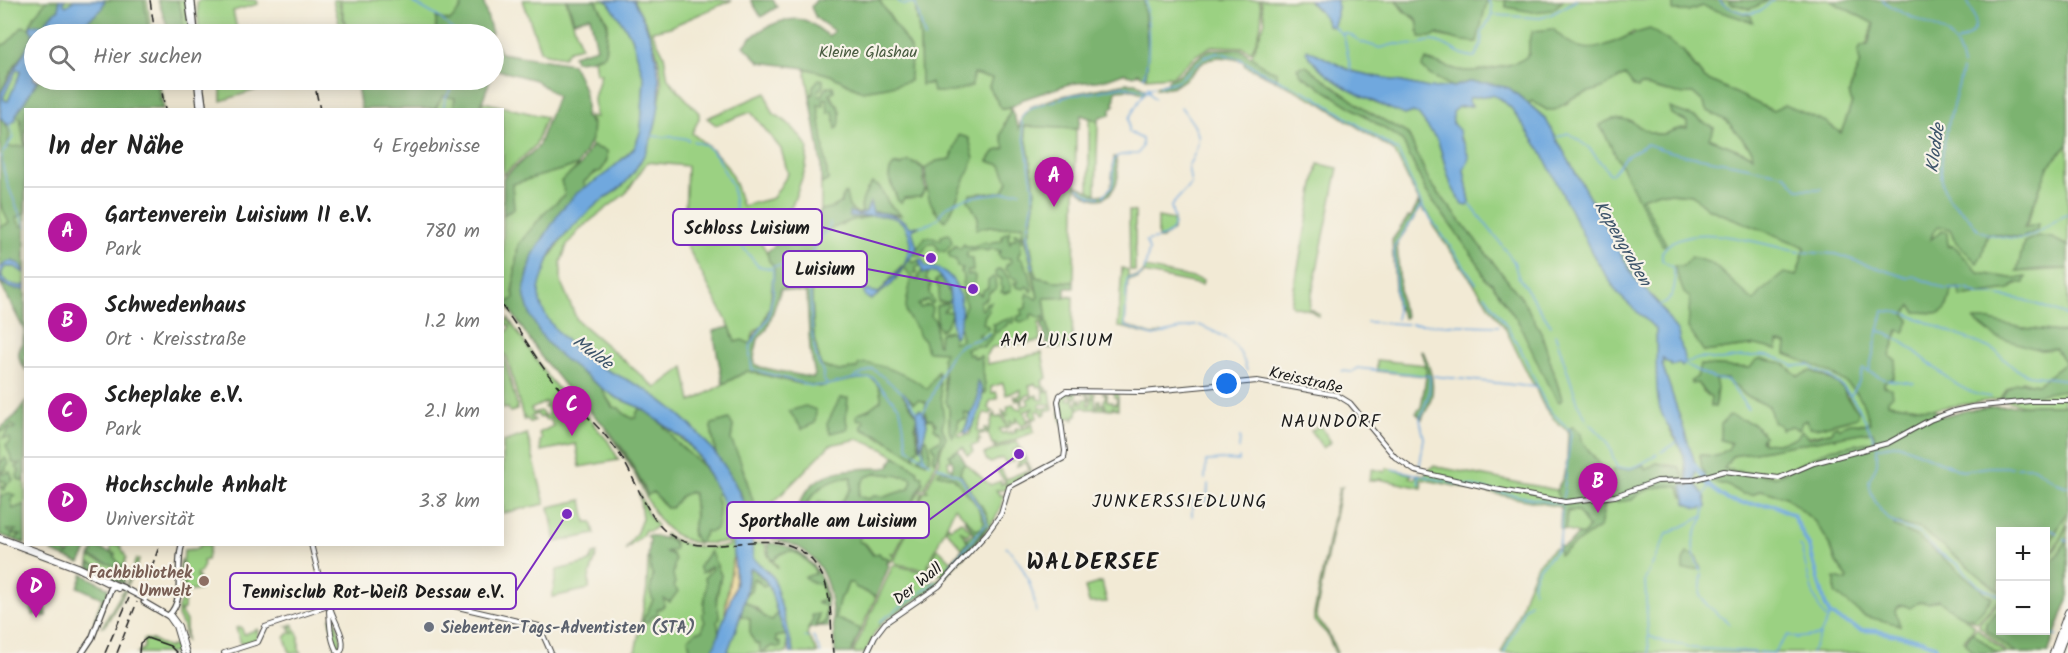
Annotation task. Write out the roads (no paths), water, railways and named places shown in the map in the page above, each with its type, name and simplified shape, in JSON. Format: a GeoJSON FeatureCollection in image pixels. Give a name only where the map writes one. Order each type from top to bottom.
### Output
{"type":"FeatureCollection","features":[{"type":"Feature","properties":{"kind":"highway"},"geometry":{"type":"LineString","coordinates":[[2058,653],[2068,612]]}},
{"type":"Feature","properties":{"kind":"highway"},"geometry":{"type":"LineString","coordinates":[[2063,633],[2068,626]]}},
{"type":"Feature","properties":{"kind":"highway"},"geometry":{"type":"LineString","coordinates":[[2053,653],[2060,642]]}},
{"type":"Feature","properties":{"kind":"main road"},"geometry":{"type":"LineString","coordinates":[[190,0],[193,24]]}},
{"type":"Feature","properties":{"kind":"main road"},"geometry":{"type":"LineString","coordinates":[[200,90],[202,108]]}},
{"type":"Feature","properties":{"kind":"main road","name":"Kreisstraße"},"geometry":{"type":"LineString","coordinates":[[1064,458],[1058,401],[1061,394],[1066,391],[1137,392],[1257,381],[1337,395],[1344,399],[1395,457],[1405,465],[1423,473],[1561,502],[1615,496],[1649,483],[1697,479],[1718,472],[1732,471],[1774,478],[1783,477],[1814,463],[1893,441],[1943,415],[1962,409],[2037,401],[2068,401]]}},
{"type":"Feature","properties":{"kind":"main road","name":"Der Wall"},"geometry":{"type":"LineString","coordinates":[[867,653],[885,623],[943,583],[994,525],[1007,490],[1011,486],[1064,458]]}},
{"type":"Feature","properties":{"kind":"main road"},"geometry":{"type":"LineString","coordinates":[[0,538],[78,566],[145,601],[169,616],[179,626],[185,653]]}},
{"type":"Feature","properties":{"kind":"main road"},"geometry":{"type":"LineString","coordinates":[[169,616],[177,606],[179,597],[178,564],[182,546]]}},
{"type":"Feature","properties":{"kind":"main road"},"geometry":{"type":"LineString","coordinates":[[312,546],[324,594],[343,646],[339,652]]}},
{"type":"Feature","properties":{"kind":"main road"},"geometry":{"type":"LineString","coordinates":[[224,653],[258,642],[265,627],[328,604],[350,592],[375,583],[384,589],[538,625],[551,653]]}},
{"type":"Feature","properties":{"kind":"main road"},"geometry":{"type":"LineString","coordinates":[[82,653],[106,604],[118,587]]}},
{"type":"Feature","properties":{"kind":"main road"},"geometry":{"type":"LineString","coordinates":[[332,617],[339,652]]}},
{"type":"Feature","properties":{"kind":"water"},"geometry":{"type":"Polygon","coordinates":[[[59,0],[65,0],[63,3],[66,6],[74,0],[105,0],[101,10],[84,24],[45,24],[59,9],[59,0]]]}},
{"type":"Feature","properties":{"kind":"water"},"geometry":{"type":"Polygon","coordinates":[[[605,0],[633,0],[645,23],[658,69],[660,93],[657,116],[651,139],[641,161],[626,182],[585,215],[565,234],[555,248],[540,284],[541,304],[545,315],[571,345],[601,367],[637,385],[671,408],[701,436],[726,468],[745,506],[751,531],[753,558],[773,577],[794,653],[790,653],[769,587],[759,573],[752,568],[749,569],[741,612],[727,653],[712,653],[736,584],[733,541],[724,504],[718,492],[698,455],[684,439],[641,408],[617,398],[602,388],[559,355],[537,328],[525,298],[524,290],[533,255],[560,211],[577,193],[607,173],[635,147],[641,130],[644,79],[632,37],[605,0]]]}},
{"type":"Feature","properties":{"kind":"water"},"geometry":{"type":"Polygon","coordinates":[[[1309,0],[1337,0],[1337,16],[1333,27],[1328,25],[1325,18],[1309,0]]]}},
{"type":"Feature","properties":{"kind":"water"},"geometry":{"type":"Polygon","coordinates":[[[1307,49],[1351,71],[1429,88],[1453,87],[1469,82],[1509,88],[1545,118],[1635,279],[1658,303],[1678,333],[1685,362],[1682,367],[1679,363],[1671,366],[1671,363],[1666,362],[1662,357],[1662,364],[1696,466],[1695,483],[1705,496],[1707,507],[1697,508],[1686,503],[1682,486],[1689,487],[1684,456],[1667,424],[1658,400],[1656,329],[1619,295],[1593,255],[1541,151],[1512,109],[1501,99],[1492,95],[1469,98],[1468,101],[1472,106],[1458,107],[1452,112],[1453,124],[1459,130],[1469,158],[1464,170],[1470,202],[1467,206],[1462,205],[1451,185],[1438,141],[1418,114],[1413,112],[1405,115],[1351,91],[1315,64],[1306,52],[1307,49]]]}},
{"type":"Feature","properties":{"kind":"water"},"geometry":{"type":"Polygon","coordinates":[[[24,52],[24,90],[32,90],[16,115],[16,120],[8,125],[0,117],[1,93],[24,52]],[[17,69],[4,100],[8,101],[20,73],[17,69]]]}},
{"type":"Feature","properties":{"kind":"water"},"geometry":{"type":"Polygon","coordinates":[[[870,202],[873,213],[893,216],[910,227],[920,226],[912,230],[917,248],[892,284],[871,300],[865,296],[864,290],[879,293],[904,265],[911,244],[908,232],[897,219],[880,216],[849,216],[849,212],[858,215],[866,212],[870,202]]]}},
{"type":"Feature","properties":{"kind":"water"},"geometry":{"type":"Polygon","coordinates":[[[922,259],[926,267],[938,268],[947,274],[959,292],[961,315],[955,337],[949,289],[936,272],[923,273],[919,260],[922,259]]]}},
{"type":"Feature","properties":{"kind":"water"},"geometry":{"type":"Polygon","coordinates":[[[7,262],[20,264],[24,273],[15,267],[5,267],[2,278],[15,285],[24,286],[24,290],[10,288],[0,281],[0,268],[7,262]]]}},
{"type":"Feature","properties":{"kind":"water"},"geometry":{"type":"Polygon","coordinates":[[[977,381],[982,393],[982,401],[974,423],[966,434],[964,431],[978,398],[977,381]]]}},
{"type":"Feature","properties":{"kind":"water"},"geometry":{"type":"Polygon","coordinates":[[[920,409],[927,424],[921,449],[916,413],[920,409]]]}},
{"type":"Feature","properties":{"kind":"waterway"},"geometry":{"type":"LineString","coordinates":[[409,0],[446,24]]}},
{"type":"Feature","properties":{"kind":"waterway"},"geometry":{"type":"LineString","coordinates":[[897,0],[903,5],[915,2],[915,0]]}},
{"type":"Feature","properties":{"kind":"waterway"},"geometry":{"type":"LineString","coordinates":[[1144,77],[1148,48],[1146,0]]}},
{"type":"Feature","properties":{"kind":"waterway"},"geometry":{"type":"LineString","coordinates":[[1488,0],[1492,15]]}},
{"type":"Feature","properties":{"kind":"waterway","name":"Klodde"},"geometry":{"type":"LineString","coordinates":[[1493,15],[1540,18],[1577,0]]}},
{"type":"Feature","properties":{"kind":"waterway","name":"Klodde"},"geometry":{"type":"LineString","coordinates":[[1718,0],[1733,9],[1750,13],[1761,10],[1773,0]]}},
{"type":"Feature","properties":{"kind":"waterway","name":"Klodde"},"geometry":{"type":"LineString","coordinates":[[1882,0],[1944,32],[1956,45],[1963,66]]}},
{"type":"Feature","properties":{"kind":"waterway"},"geometry":{"type":"LineString","coordinates":[[1957,42],[1971,34],[1974,29],[1975,19],[1967,0]]}},
{"type":"Feature","properties":{"kind":"waterway"},"geometry":{"type":"LineString","coordinates":[[915,2],[925,38]]}},
{"type":"Feature","properties":{"kind":"waterway","name":"Klodde"},"geometry":{"type":"LineString","coordinates":[[1422,43],[1436,42],[1461,54],[1475,57],[1481,44],[1482,32],[1492,15]]}},
{"type":"Feature","properties":{"kind":"waterway","name":"Kapengraben"},"geometry":{"type":"LineString","coordinates":[[1333,26],[1344,36],[1351,71]]}},
{"type":"Feature","properties":{"kind":"waterway","name":"Klodde"},"geometry":{"type":"LineString","coordinates":[[1343,33],[1380,48],[1395,44],[1420,45]]}},
{"type":"Feature","properties":{"kind":"waterway"},"geometry":{"type":"LineString","coordinates":[[1159,86],[1177,81],[1206,56],[1217,52],[1238,58],[1314,96],[1398,151],[1422,206],[1476,283]]}},
{"type":"Feature","properties":{"kind":"waterway","name":"Klodde"},"geometry":{"type":"LineString","coordinates":[[1962,70],[1946,132],[1941,165],[1942,180],[1947,196],[1979,230],[2008,238],[2030,236],[2068,214]]}},
{"type":"Feature","properties":{"kind":"waterway"},"geometry":{"type":"LineString","coordinates":[[1060,99],[1122,86],[1145,90],[1155,86]]}},
{"type":"Feature","properties":{"kind":"waterway"},"geometry":{"type":"LineString","coordinates":[[1148,86],[1155,99]]}},
{"type":"Feature","properties":{"kind":"waterway"},"geometry":{"type":"LineString","coordinates":[[443,108],[450,90]]}},
{"type":"Feature","properties":{"kind":"waterway"},"geometry":{"type":"LineString","coordinates":[[1103,196],[1112,186],[1113,164],[1116,157],[1138,154],[1142,147],[1142,139],[1129,132],[1129,118],[1144,93],[1150,91]]}},
{"type":"Feature","properties":{"kind":"waterway"},"geometry":{"type":"LineString","coordinates":[[1033,268],[1027,236],[1033,203],[1033,187],[1021,119],[1023,114],[1031,108],[1057,100]]}},
{"type":"Feature","properties":{"kind":"waterway"},"geometry":{"type":"LineString","coordinates":[[1174,219],[1171,206],[1191,184],[1188,166],[1194,156],[1198,141],[1196,129],[1181,107]]}},
{"type":"Feature","properties":{"kind":"waterway"},"geometry":{"type":"LineString","coordinates":[[3,153],[13,137],[10,124]]}},
{"type":"Feature","properties":{"kind":"waterway"},"geometry":{"type":"LineString","coordinates":[[1558,137],[1568,133],[1588,147],[1610,174]]}},
{"type":"Feature","properties":{"kind":"waterway"},"geometry":{"type":"LineString","coordinates":[[652,136],[689,140]]}},
{"type":"Feature","properties":{"kind":"waterway"},"geometry":{"type":"LineString","coordinates":[[693,141],[705,145],[716,155],[732,186],[740,244],[758,266],[773,269],[773,294],[768,318],[751,344],[752,369],[812,386],[873,378],[900,408],[908,448],[930,463]]}},
{"type":"Feature","properties":{"kind":"waterway"},"geometry":{"type":"LineString","coordinates":[[1612,174],[1624,158],[1647,144],[1688,156],[1782,174],[1787,176],[1798,189],[1821,189]]}},
{"type":"Feature","properties":{"kind":"waterway"},"geometry":{"type":"LineString","coordinates":[[2,155],[7,181],[24,223]]}},
{"type":"Feature","properties":{"kind":"waterway"},"geometry":{"type":"LineString","coordinates":[[1078,188],[1091,196],[1100,197]]}},
{"type":"Feature","properties":{"kind":"waterway"},"geometry":{"type":"LineString","coordinates":[[939,216],[945,208],[964,199],[1020,191]]}},
{"type":"Feature","properties":{"kind":"waterway"},"geometry":{"type":"LineString","coordinates":[[1469,203],[1502,245]]}},
{"type":"Feature","properties":{"kind":"waterway"},"geometry":{"type":"LineString","coordinates":[[1397,319],[1394,247],[1422,206]]}},
{"type":"Feature","properties":{"kind":"waterway"},"geometry":{"type":"LineString","coordinates":[[920,226],[938,218]]}},
{"type":"Feature","properties":{"kind":"waterway"},"geometry":{"type":"LineString","coordinates":[[1144,271],[1149,250],[1146,241],[1168,234],[1174,222]]}},
{"type":"Feature","properties":{"kind":"waterway"},"geometry":{"type":"LineString","coordinates":[[809,265],[813,249],[829,227]]}},
{"type":"Feature","properties":{"kind":"waterway"},"geometry":{"type":"LineString","coordinates":[[1672,267],[1662,260],[1662,252],[1673,241],[1689,236],[1727,236],[1800,252]]}},
{"type":"Feature","properties":{"kind":"waterway"},"geometry":{"type":"LineString","coordinates":[[1503,247],[1514,262],[1518,276],[1551,326]]}},
{"type":"Feature","properties":{"kind":"waterway"},"geometry":{"type":"LineString","coordinates":[[1803,252],[1835,254],[1908,278],[1914,276]]}},
{"type":"Feature","properties":{"kind":"waterway"},"geometry":{"type":"LineString","coordinates":[[772,266],[808,266],[814,348],[823,372],[823,379],[827,384]]}},
{"type":"Feature","properties":{"kind":"waterway"},"geometry":{"type":"LineString","coordinates":[[1660,305],[1666,303],[1673,291],[1675,283],[1673,269]]}},
{"type":"Feature","properties":{"kind":"waterway"},"geometry":{"type":"LineString","coordinates":[[1142,274],[1137,278],[1127,280],[1125,326],[1153,336],[1196,325]]}},
{"type":"Feature","properties":{"kind":"waterway"},"geometry":{"type":"LineString","coordinates":[[1916,277],[1945,289],[1967,289],[1979,295],[2025,300],[2068,316]]}},
{"type":"Feature","properties":{"kind":"waterway"},"geometry":{"type":"LineString","coordinates":[[1485,295],[1522,352],[1547,408],[1571,431],[1563,499]]}},
{"type":"Feature","properties":{"kind":"waterway"},"geometry":{"type":"LineString","coordinates":[[1869,371],[1883,311],[1905,313]]}},
{"type":"Feature","properties":{"kind":"waterway"},"geometry":{"type":"LineString","coordinates":[[1907,314],[1994,350],[2014,368],[2028,375],[2068,380]]}},
{"type":"Feature","properties":{"kind":"waterway"},"geometry":{"type":"LineString","coordinates":[[1367,322],[1407,324]]}},
{"type":"Feature","properties":{"kind":"waterway"},"geometry":{"type":"LineString","coordinates":[[1411,324],[1499,326]]}},
{"type":"Feature","properties":{"kind":"waterway"},"geometry":{"type":"LineString","coordinates":[[1199,325],[1230,341],[1240,353],[1247,371]]}},
{"type":"Feature","properties":{"kind":"waterway"},"geometry":{"type":"LineString","coordinates":[[1878,330],[1895,338]]}},
{"type":"Feature","properties":{"kind":"waterway"},"geometry":{"type":"LineString","coordinates":[[923,412],[950,356],[964,343],[989,333]]}},
{"type":"Feature","properties":{"kind":"waterway"},"geometry":{"type":"LineString","coordinates":[[1555,334],[1579,406],[1587,420]]}},
{"type":"Feature","properties":{"kind":"waterway"},"geometry":{"type":"LineString","coordinates":[[1897,339],[1953,382],[1977,394],[1991,397]]}},
{"type":"Feature","properties":{"kind":"waterway"},"geometry":{"type":"LineString","coordinates":[[1685,362],[1700,358],[1721,360],[1767,356],[1776,357],[1793,366],[1809,365],[1830,377],[1846,390],[1858,407],[1876,444]]}},
{"type":"Feature","properties":{"kind":"waterway"},"geometry":{"type":"LineString","coordinates":[[1683,364],[1713,378],[1728,381],[1748,409]]}},
{"type":"Feature","properties":{"kind":"waterway"},"geometry":{"type":"LineString","coordinates":[[1354,371],[1357,368],[1430,376],[1429,394],[1420,419],[1424,438],[1419,470]]}},
{"type":"Feature","properties":{"kind":"waterway"},"geometry":{"type":"LineString","coordinates":[[853,378],[873,369],[904,394],[917,412]]}},
{"type":"Feature","properties":{"kind":"waterway"},"geometry":{"type":"LineString","coordinates":[[1851,395],[1863,369],[1884,379]]}},
{"type":"Feature","properties":{"kind":"waterway"},"geometry":{"type":"LineString","coordinates":[[1342,371],[1352,372]]}},
{"type":"Feature","properties":{"kind":"waterway"},"geometry":{"type":"LineString","coordinates":[[1434,376],[1524,386]]}},
{"type":"Feature","properties":{"kind":"waterway"},"geometry":{"type":"LineString","coordinates":[[1887,380],[1914,383]]}},
{"type":"Feature","properties":{"kind":"waterway"},"geometry":{"type":"LineString","coordinates":[[1526,386],[1537,387]]}},
{"type":"Feature","properties":{"kind":"waterway"},"geometry":{"type":"LineString","coordinates":[[1590,423],[1607,441],[1617,468],[1633,467],[1657,454]]}},
{"type":"Feature","properties":{"kind":"waterway"},"geometry":{"type":"LineString","coordinates":[[1239,449],[1240,437]]}},
{"type":"Feature","properties":{"kind":"waterway"},"geometry":{"type":"LineString","coordinates":[[1661,452],[1677,442]]}},
{"type":"Feature","properties":{"kind":"waterway"},"geometry":{"type":"LineString","coordinates":[[1877,448],[1898,444],[1962,471],[1989,467],[2012,467]]}},
{"type":"Feature","properties":{"kind":"waterway"},"geometry":{"type":"LineString","coordinates":[[1877,448],[1877,464],[1869,481],[1874,499],[1889,520],[1922,535]]}},
{"type":"Feature","properties":{"kind":"waterway"},"geometry":{"type":"LineString","coordinates":[[922,449],[925,459]]}},
{"type":"Feature","properties":{"kind":"waterway"},"geometry":{"type":"LineString","coordinates":[[1226,460],[1239,461],[1239,458]]}},
{"type":"Feature","properties":{"kind":"waterway"},"geometry":{"type":"LineString","coordinates":[[1205,479],[1206,461],[1224,460]]}},
{"type":"Feature","properties":{"kind":"waterway","name":"Kapengraben"},"geometry":{"type":"LineString","coordinates":[[1694,464],[1709,486],[1728,500],[1774,505],[1793,515],[1809,546],[1830,615],[1861,630],[1924,641],[1935,646],[1939,653]]}},
{"type":"Feature","properties":{"kind":"waterway"},"geometry":{"type":"LineString","coordinates":[[937,466],[960,476],[988,526]]}},
{"type":"Feature","properties":{"kind":"waterway"},"geometry":{"type":"LineString","coordinates":[[2016,467],[2033,467],[2057,483],[2068,487]]}},
{"type":"Feature","properties":{"kind":"waterway"},"geometry":{"type":"LineString","coordinates":[[1392,469],[1446,481]]}},
{"type":"Feature","properties":{"kind":"waterway"},"geometry":{"type":"LineString","coordinates":[[1418,474],[1419,484]]}},
{"type":"Feature","properties":{"kind":"waterway"},"geometry":{"type":"LineString","coordinates":[[1449,482],[1559,504]]}},
{"type":"Feature","properties":{"kind":"waterway"},"geometry":{"type":"LineString","coordinates":[[1192,516],[1192,501],[1207,501],[1208,484]]}},
{"type":"Feature","properties":{"kind":"waterway"},"geometry":{"type":"LineString","coordinates":[[1704,495],[1709,486]]}},
{"type":"Feature","properties":{"kind":"waterway"},"geometry":{"type":"LineString","coordinates":[[1534,591],[1537,571],[1558,547],[1563,504]]}},
{"type":"Feature","properties":{"kind":"waterway"},"geometry":{"type":"LineString","coordinates":[[1651,567],[1667,534],[1704,516],[1705,506]]}},
{"type":"Feature","properties":{"kind":"waterway"},"geometry":{"type":"LineString","coordinates":[[1701,571],[1693,543],[1696,531],[1704,517]]}},
{"type":"Feature","properties":{"kind":"waterway"},"geometry":{"type":"LineString","coordinates":[[949,567],[985,525]]}},
{"type":"Feature","properties":{"kind":"waterway"},"geometry":{"type":"LineString","coordinates":[[2050,530],[2057,533]]}},
{"type":"Feature","properties":{"kind":"waterway"},"geometry":{"type":"LineString","coordinates":[[1923,537],[1938,552],[1959,565],[1979,586],[1996,594]]}},
{"type":"Feature","properties":{"kind":"waterway"},"geometry":{"type":"LineString","coordinates":[[2064,539],[2068,541]]}},
{"type":"Feature","properties":{"kind":"waterway"},"geometry":{"type":"LineString","coordinates":[[1800,545],[1813,594],[1828,620]]}},
{"type":"Feature","properties":{"kind":"waterway"},"geometry":{"type":"LineString","coordinates":[[1006,547],[1018,560],[1027,576],[1036,612]]}},
{"type":"Feature","properties":{"kind":"waterway"},"geometry":{"type":"LineString","coordinates":[[1649,653],[1645,580],[1650,569]]}},
{"type":"Feature","properties":{"kind":"waterway"},"geometry":{"type":"LineString","coordinates":[[1702,574],[1700,596],[1707,605],[1730,624]]}},
{"type":"Feature","properties":{"kind":"waterway"},"geometry":{"type":"LineString","coordinates":[[879,622],[936,582]]}},
{"type":"Feature","properties":{"kind":"waterway"},"geometry":{"type":"LineString","coordinates":[[1504,653],[1524,608],[1530,603]]}},
{"type":"Feature","properties":{"kind":"waterway"},"geometry":{"type":"LineString","coordinates":[[1811,653],[1830,615]]}},
{"type":"Feature","properties":{"kind":"waterway"},"geometry":{"type":"LineString","coordinates":[[2050,634],[2057,636]]}},
{"type":"Feature","properties":{"kind":"waterway"},"geometry":{"type":"LineString","coordinates":[[1773,653],[1788,635],[1797,638],[1820,635]]}},
{"type":"Feature","properties":{"kind":"waterway"},"geometry":{"type":"LineString","coordinates":[[813,636],[821,653]]}},
{"type":"Feature","properties":{"kind":"waterway"},"geometry":{"type":"LineString","coordinates":[[1649,636],[1666,643],[1682,644],[1688,648]]}},
{"type":"Feature","properties":{"kind":"waterway"},"geometry":{"type":"LineString","coordinates":[[1690,648],[1756,652]]}},
{"type":"Feature","properties":{"kind":"waterway"},"geometry":{"type":"LineString","coordinates":[[1759,652],[1772,653]]}},
{"type":"Feature","properties":{"kind":"tram line"},"geometry":{"type":"LineString","coordinates":[[139,653],[140,643],[147,638],[170,646],[177,653]]}},
{"type":"Feature","properties":{"kind":"railway"},"geometry":{"type":"LineString","coordinates":[[150,0],[154,24]]}},
{"type":"Feature","properties":{"kind":"railway"},"geometry":{"type":"LineString","coordinates":[[162,90],[165,108]]}},
{"type":"Feature","properties":{"kind":"railway"},"geometry":{"type":"LineString","coordinates":[[316,91],[320,108]]}},
{"type":"Feature","properties":{"kind":"railway"},"geometry":{"type":"LineString","coordinates":[[504,309],[551,378],[618,452],[645,504],[664,530],[681,540],[699,545],[776,542],[793,547],[810,558],[821,573],[826,586],[830,605],[833,653]]}},
{"type":"Feature","properties":{"kind":"railway"},"geometry":{"type":"LineString","coordinates":[[142,594],[159,546]]}},
{"type":"Feature","properties":{"kind":"railway"},"geometry":{"type":"LineString","coordinates":[[105,653],[129,598]]}},
{"type":"Feature","properties":{"kind":"railway"},"geometry":{"type":"LineString","coordinates":[[117,653],[137,602]]}},
{"type":"Feature","properties":{"kind":"place","name":"Gartenverein Luisium II e.V."},"geometry":{"type":"Point","coordinates":[1054,207]}},
{"type":"Feature","properties":{"kind":"place","name":"Schloss Luisium"},"geometry":{"type":"Point","coordinates":[931,258]}},
{"type":"Feature","properties":{"kind":"place","name":"Luisium"},"geometry":{"type":"Point","coordinates":[973,289]}},
{"type":"Feature","properties":{"kind":"place","name":"Scheplake e.V."},"geometry":{"type":"Point","coordinates":[572,436]}},
{"type":"Feature","properties":{"kind":"place","name":"Sporthalle am Luisium"},"geometry":{"type":"Point","coordinates":[1019,454]}},
{"type":"Feature","properties":{"kind":"place","name":"Schwedenhaus"},"geometry":{"type":"Point","coordinates":[1598,513]}},
{"type":"Feature","properties":{"kind":"place","name":"Tennisclub Rot-Weiß Dessau e.V."},"geometry":{"type":"Point","coordinates":[567,514]}},
{"type":"Feature","properties":{"kind":"place","name":"Fachbibliothek Umwelt"},"geometry":{"type":"Point","coordinates":[204,581]}},
{"type":"Feature","properties":{"kind":"place","name":"Hochschule Anhalt"},"geometry":{"type":"Point","coordinates":[36,618]}},
{"type":"Feature","properties":{"kind":"place","name":"Siebenten-Tags-Adventisten (STA)"},"geometry":{"type":"Point","coordinates":[429,627]}},
{"type":"Feature","properties":{"kind":"district","name":"AM LUISIUM"},"geometry":{"type":"Point","coordinates":[1057,340]}},
{"type":"Feature","properties":{"kind":"district","name":"NAUNDORF"},"geometry":{"type":"Point","coordinates":[1331,421]}},
{"type":"Feature","properties":{"kind":"district","name":"JUNKERSSIEDLUNG"},"geometry":{"type":"Point","coordinates":[1180,501]}},
{"type":"Feature","properties":{"kind":"district","name":"WALDERSEE"},"geometry":{"type":"Point","coordinates":[1093,561]}},
{"type":"Feature","properties":{"kind":"park label","name":"Kleine Glashau"},"geometry":{"type":"Point","coordinates":[868,51]}},
{"type":"Feature","properties":{"kind":"water label","name":"Mulde"},"geometry":{"type":"Point","coordinates":[593,352]}}]}
